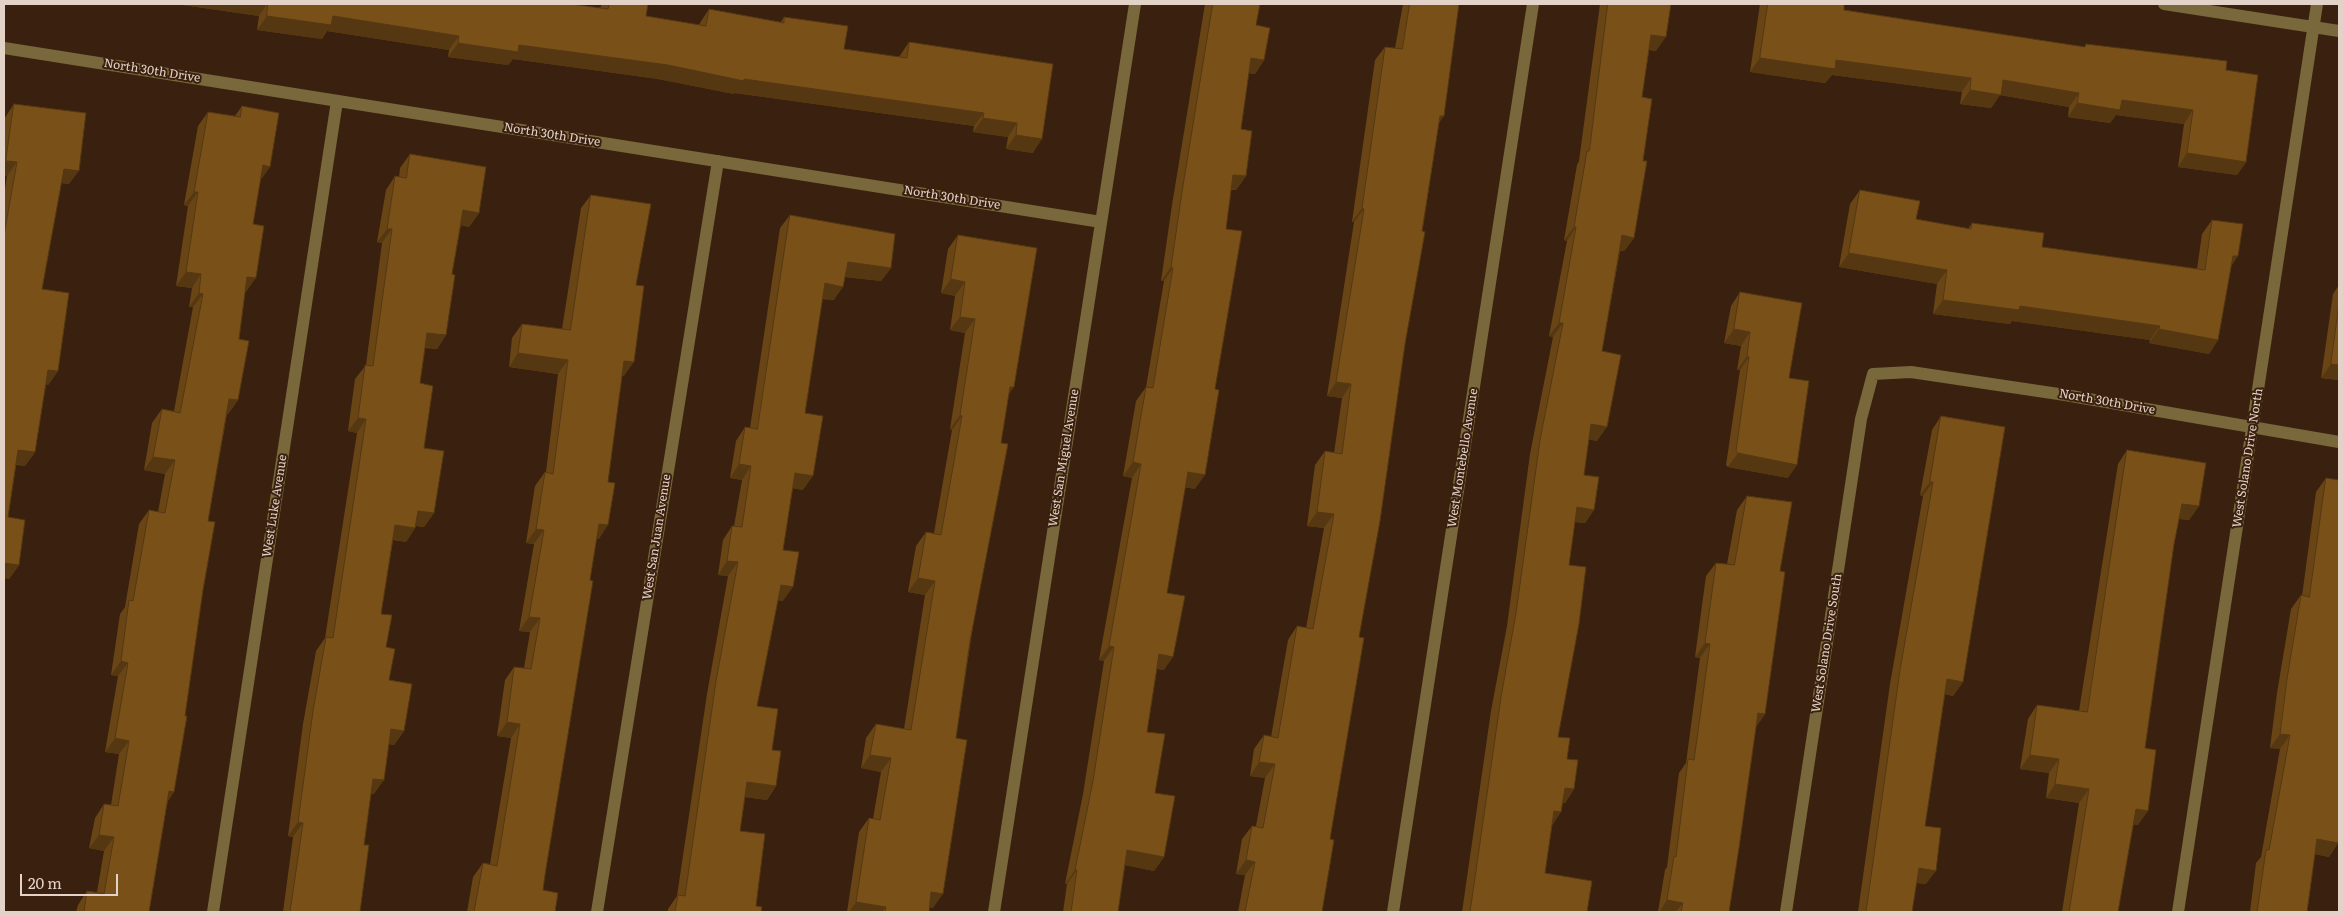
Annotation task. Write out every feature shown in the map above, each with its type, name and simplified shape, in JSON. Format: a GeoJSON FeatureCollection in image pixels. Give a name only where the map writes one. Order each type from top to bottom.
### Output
{"type":"FeatureCollection","features":[{"type":"Feature","properties":{"kind":"street","name":"West San Miguel Avenue"},"geometry":{"type":"LineString","coordinates":[[994,912],[1135,4]]}},
{"type":"Feature","properties":{"kind":"street","name":"West Montebello Avenue"},"geometry":{"type":"LineString","coordinates":[[1393,912],[1533,4]]}},
{"type":"Feature","properties":{"kind":"street"},"geometry":{"type":"LineString","coordinates":[[2164,4],[2339,31]]}},
{"type":"Feature","properties":{"kind":"street","name":"West Solano Drive North"},"geometry":{"type":"LineString","coordinates":[[2178,912],[2317,4]]}},
{"type":"Feature","properties":{"kind":"street","name":"North 30th Drive"},"geometry":{"type":"LineString","coordinates":[[4,48],[1101,222]]}},
{"type":"Feature","properties":{"kind":"street","name":"West Luke Avenue"},"geometry":{"type":"LineString","coordinates":[[213,912],[337,100]]}},
{"type":"Feature","properties":{"kind":"street","name":"West San Juan Avenue"},"geometry":{"type":"LineString","coordinates":[[597,912],[718,161]]}},
{"type":"Feature","properties":{"kind":"street","name":"North 30th Drive"},"geometry":{"type":"LineString","coordinates":[[1873,374],[1911,372],[2065,395],[2339,442]]}},
{"type":"Feature","properties":{"kind":"street","name":"West Solano Drive South"},"geometry":{"type":"LineString","coordinates":[[1786,912],[1861,419],[1873,374]]}},
{"type":"Feature","properties":{"kind":"building"},"geometry":{"type":"Polygon","coordinates":[[[268,4],[571,4],[608,9],[609,4],[648,4],[646,16],[706,26],[709,9],[784,23],[784,17],[848,26],[844,49],[907,58],[909,42],[1053,64],[1042,139],[1016,135],[1017,123],[983,118],[984,113],[744,79],[744,81],[668,65],[519,45],[518,52],[458,43],[459,36],[333,16],[331,25],[267,16],[268,4]]]}},
{"type":"Feature","properties":{"kind":"building"},"geometry":{"type":"Polygon","coordinates":[[[1213,4],[1260,4],[1256,25],[1270,28],[1264,60],[1251,58],[1241,129],[1252,131],[1246,176],[1233,175],[1226,229],[1242,231],[1215,389],[1219,390],[1205,475],[1188,472],[1167,593],[1185,596],[1173,657],[1159,654],[1147,732],[1165,734],[1155,793],[1175,796],[1164,857],[1127,850],[1118,912],[1071,912],[1077,870],[1075,870],[1093,781],[1114,647],[1109,646],[1141,464],[1133,462],[1146,387],[1153,388],[1173,268],[1171,267],[1182,192],[1213,4]]]}},
{"type":"Feature","properties":{"kind":"building"},"geometry":{"type":"Polygon","coordinates":[[[1410,4],[1459,4],[1444,116],[1440,116],[1422,231],[1425,232],[1405,344],[1380,521],[1359,637],[1364,638],[1330,839],[1334,840],[1322,912],[1245,912],[1255,862],[1246,860],[1252,826],[1263,828],[1275,764],[1259,762],[1264,735],[1278,738],[1297,626],[1313,629],[1334,514],[1317,512],[1325,451],[1342,454],[1351,384],[1336,382],[1364,209],[1362,208],[1385,47],[1402,49],[1410,4]]]}},
{"type":"Feature","properties":{"kind":"building"},"geometry":{"type":"Polygon","coordinates":[[[1608,4],[1671,4],[1666,37],[1651,35],[1642,97],[1652,99],[1643,161],[1647,161],[1634,238],[1622,235],[1602,351],[1621,355],[1607,427],[1591,424],[1584,475],[1599,477],[1594,510],[1577,507],[1569,565],[1586,567],[1579,624],[1558,737],[1570,738],[1567,759],[1578,760],[1574,789],[1565,788],[1561,812],[1554,811],[1545,873],[1592,881],[1587,912],[1470,912],[1501,697],[1516,613],[1540,440],[1563,323],[1559,323],[1587,151],[1589,151],[1608,4]]]}},
{"type":"Feature","properties":{"kind":"building"},"geometry":{"type":"Polygon","coordinates":[[[1768,4],[1844,4],[1844,10],[2085,47],[2086,44],[2227,61],[2226,70],[2258,75],[2246,162],[2187,153],[2193,110],[2122,100],[2120,110],[2077,103],[2079,93],[2003,80],[2001,95],[1970,90],[1971,78],[1836,60],[1835,69],[1760,58],[1768,4]]]}},
{"type":"Feature","properties":{"kind":"building"},"geometry":{"type":"Polygon","coordinates":[[[14,104],[86,113],[79,171],[64,169],[42,289],[69,293],[58,371],[48,370],[35,452],[18,450],[8,517],[25,520],[19,565],[4,563],[4,235],[17,162],[6,161],[14,104]]]}},
{"type":"Feature","properties":{"kind":"building"},"geometry":{"type":"Polygon","coordinates":[[[242,106],[279,113],[270,167],[263,165],[253,224],[264,226],[256,278],[247,277],[239,339],[249,341],[238,400],[229,399],[208,521],[215,522],[203,590],[185,716],[187,716],[174,792],[169,791],[149,912],[84,912],[87,891],[104,894],[114,837],[99,835],[104,804],[118,806],[129,741],[115,738],[128,663],[121,661],[129,600],[133,601],[149,510],[165,513],[175,460],[153,457],[162,409],[180,413],[203,294],[199,293],[201,274],[186,272],[198,192],[194,192],[208,112],[240,117],[242,106]]]}},
{"type":"Feature","properties":{"kind":"building"},"geometry":{"type":"Polygon","coordinates":[[[410,154],[486,167],[479,213],[463,210],[452,274],[455,275],[446,335],[427,333],[420,383],[433,386],[424,448],[444,451],[434,513],[418,511],[415,528],[395,525],[381,614],[392,615],[386,647],[395,649],[389,680],[412,684],[404,731],[391,729],[384,780],[373,779],[364,845],[369,845],[360,912],[290,912],[303,823],[298,822],[313,711],[326,637],[333,638],[366,419],[358,418],[365,365],[373,366],[392,229],[387,229],[395,176],[406,178],[410,154]]]}},
{"type":"Feature","properties":{"kind":"building"},"geometry":{"type":"Polygon","coordinates":[[[1860,190],[1920,201],[1916,219],[1971,229],[1972,223],[2044,233],[2042,247],[2205,270],[2212,220],[2243,224],[2238,256],[2233,256],[2218,340],[2159,329],[2160,326],[2020,306],[2019,310],[1943,300],[1947,270],[1849,253],[1860,190]]]}},
{"type":"Feature","properties":{"kind":"building"},"geometry":{"type":"Polygon","coordinates":[[[591,195],[651,204],[636,285],[644,286],[634,362],[624,361],[608,482],[615,483],[608,525],[599,524],[590,580],[593,581],[545,875],[543,890],[558,893],[555,912],[474,912],[483,863],[497,866],[520,724],[507,722],[514,667],[531,669],[540,618],[529,617],[544,530],[536,529],[545,472],[553,474],[568,360],[518,353],[522,324],[570,330],[591,195]]]}},
{"type":"Feature","properties":{"kind":"building"},"geometry":{"type":"Polygon","coordinates":[[[790,215],[895,234],[891,268],[848,262],[843,287],[825,283],[805,413],[823,416],[813,476],[795,473],[783,550],[799,552],[793,587],[781,585],[757,706],[778,709],[772,750],[781,751],[776,786],[747,782],[740,831],[765,834],[756,906],[762,907],[761,912],[675,912],[678,895],[685,896],[716,681],[738,562],[727,561],[732,526],[742,527],[751,466],[739,464],[745,427],[757,429],[790,215]]]}},
{"type":"Feature","properties":{"kind":"building"},"geometry":{"type":"Polygon","coordinates":[[[958,235],[1037,248],[1014,387],[1010,387],[1001,443],[1008,444],[970,641],[956,738],[967,740],[943,894],[931,892],[929,912],[885,912],[886,907],[856,902],[869,818],[880,820],[891,758],[870,755],[876,724],[911,730],[935,581],[918,578],[926,532],[941,535],[962,416],[960,415],[975,319],[960,317],[965,282],[951,279],[958,235]]]}},
{"type":"Feature","properties":{"kind":"building"},"geometry":{"type":"Polygon","coordinates":[[[1740,292],[1802,303],[1789,378],[1809,381],[1797,465],[1738,453],[1736,451],[1749,357],[1747,356],[1750,332],[1734,329],[1740,292]]]}},
{"type":"Feature","properties":{"kind":"building"},"geometry":{"type":"Polygon","coordinates":[[[2339,305],[2339,365],[2331,364],[2339,305]]]}},
{"type":"Feature","properties":{"kind":"building"},"geometry":{"type":"Polygon","coordinates":[[[1941,416],[2005,427],[1963,682],[1947,679],[1925,826],[1941,828],[1936,871],[1919,868],[1912,912],[1866,912],[1900,670],[1933,482],[1930,482],[1941,416]]]}},
{"type":"Feature","properties":{"kind":"building"},"geometry":{"type":"Polygon","coordinates":[[[2127,450],[2206,463],[2199,506],[2182,504],[2174,544],[2145,748],[2156,750],[2148,811],[2136,809],[2118,912],[2069,912],[2089,789],[2055,784],[2059,759],[2030,755],[2037,705],[2087,712],[2127,450]]]}},
{"type":"Feature","properties":{"kind":"building"},"geometry":{"type":"Polygon","coordinates":[[[2326,478],[2339,480],[2339,837],[2338,843],[2317,839],[2307,912],[2257,912],[2266,850],[2269,850],[2290,735],[2280,734],[2287,679],[2301,595],[2309,597],[2326,478]]]}},
{"type":"Feature","properties":{"kind":"building"},"geometry":{"type":"Polygon","coordinates":[[[1747,496],[1792,502],[1780,571],[1785,572],[1765,714],[1758,713],[1729,912],[1681,912],[1683,903],[1667,900],[1674,856],[1676,857],[1688,759],[1694,760],[1710,644],[1705,643],[1716,563],[1734,565],[1747,496]]]}}]}
